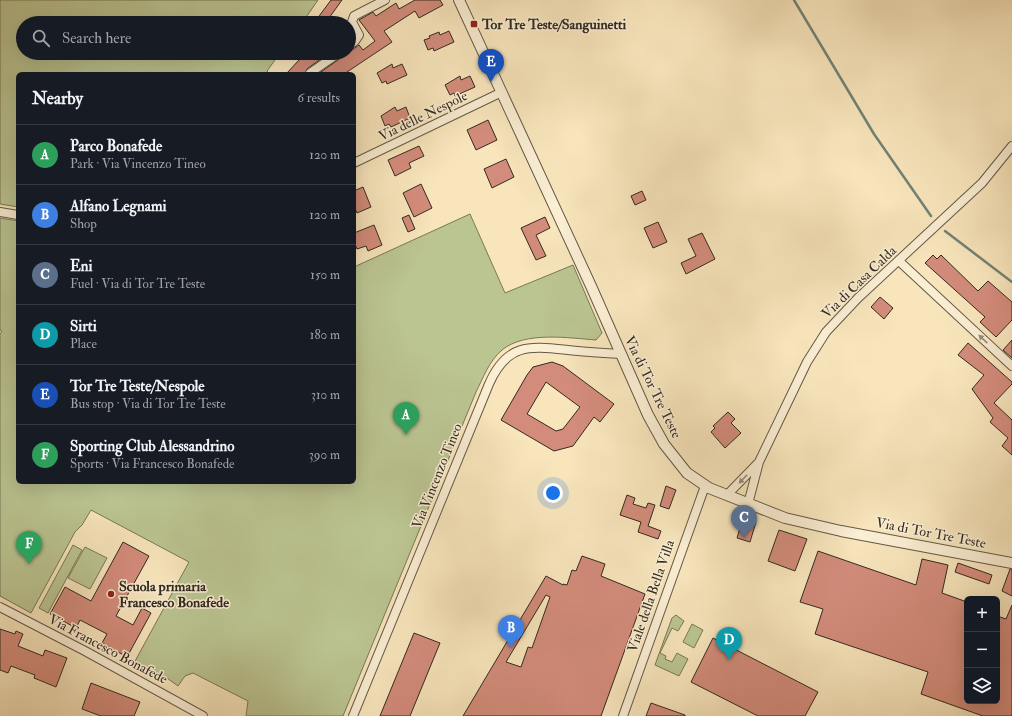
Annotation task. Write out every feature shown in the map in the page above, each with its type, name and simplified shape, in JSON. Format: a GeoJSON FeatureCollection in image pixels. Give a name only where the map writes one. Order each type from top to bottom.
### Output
{"type":"FeatureCollection","features":[{"type":"Feature","properties":{"kind":"street"},"geometry":{"type":"LineString","coordinates":[[354,16],[385,0]]}},
{"type":"Feature","properties":{"kind":"street","name":"Via di Tor Tre Teste"},"geometry":{"type":"LineString","coordinates":[[459,0],[650,418],[664,444],[687,473],[705,486],[785,518],[841,531],[1012,563]]}},
{"type":"Feature","properties":{"kind":"street"},"geometry":{"type":"LineString","coordinates":[[356,29],[359,35],[356,40]]}},
{"type":"Feature","properties":{"kind":"street"},"geometry":{"type":"LineString","coordinates":[[311,72],[329,60]]}},
{"type":"Feature","properties":{"kind":"street","name":"Via delle Nespole"},"geometry":{"type":"LineString","coordinates":[[356,162],[502,92]]}},
{"type":"Feature","properties":{"kind":"street","name":"Via di Casa Calda"},"geometry":{"type":"LineString","coordinates":[[748,504],[759,462],[798,379],[819,341],[843,313],[982,183],[1012,146]]}},
{"type":"Feature","properties":{"kind":"street"},"geometry":{"type":"LineString","coordinates":[[0,212],[16,215]]}},
{"type":"Feature","properties":{"kind":"street"},"geometry":{"type":"LineString","coordinates":[[899,261],[1012,366]]}},
{"type":"Feature","properties":{"kind":"street","name":"Via Vincenzo Tineo"},"geometry":{"type":"LineString","coordinates":[[353,716],[498,365],[509,355],[526,348],[621,354]]}},
{"type":"Feature","properties":{"kind":"street","name":"Via di Casa Calda"},"geometry":{"type":"LineString","coordinates":[[727,495],[759,462]]}},
{"type":"Feature","properties":{"kind":"street","name":"Viale della Bella Villa"},"geometry":{"type":"LineString","coordinates":[[623,716],[705,486]]}},
{"type":"Feature","properties":{"kind":"street","name":"Via Francesco Bonafede"},"geometry":{"type":"LineString","coordinates":[[0,607],[92,655],[202,716]]}},
{"type":"Feature","properties":{"kind":"green space"},"geometry":{"type":"Polygon","coordinates":[[[0,0],[318,0],[307,16],[16,16],[16,60],[275,60],[267,71],[268,72],[16,72],[16,207],[0,204],[0,0]]]}},
{"type":"Feature","properties":{"kind":"green space"},"geometry":{"type":"Polygon","coordinates":[[[470,214],[505,293],[573,265],[602,333],[596,340],[548,337],[523,340],[502,350],[490,364],[476,392],[343,716],[246,716],[248,701],[193,673],[185,676],[178,686],[167,678],[134,663],[189,562],[91,510],[82,525],[75,532],[31,613],[0,596],[0,334],[2,331],[0,330],[0,218],[16,221],[16,484],[356,484],[356,266],[470,214]]]}},
{"type":"Feature","properties":{"kind":"green space"},"geometry":{"type":"Polygon","coordinates":[[[73,545],[82,550],[48,613],[39,608],[73,545]]]}},
{"type":"Feature","properties":{"kind":"green space"},"geometry":{"type":"Polygon","coordinates":[[[85,547],[107,558],[90,589],[68,578],[85,547]]]}},
{"type":"Feature","properties":{"kind":"green space"},"geometry":{"type":"Polygon","coordinates":[[[676,615],[684,621],[678,631],[672,628],[660,653],[666,656],[665,659],[672,662],[677,653],[688,659],[679,676],[655,665],[672,618],[676,615]]]}},
{"type":"Feature","properties":{"kind":"green space"},"geometry":{"type":"Polygon","coordinates":[[[692,624],[703,630],[694,648],[683,642],[692,624]]]}},
{"type":"Feature","properties":{"kind":"building"},"geometry":{"type":"Polygon","coordinates":[[[331,0],[342,0],[330,16],[319,16],[331,0]]]}},
{"type":"Feature","properties":{"kind":"building"},"geometry":{"type":"Polygon","coordinates":[[[415,0],[440,0],[443,5],[419,18],[415,11],[384,31],[392,42],[347,72],[321,72],[338,60],[356,60],[356,47],[359,45],[363,50],[375,41],[359,20],[373,12],[376,16],[396,3],[399,9],[415,0]]]}},
{"type":"Feature","properties":{"kind":"building"},"geometry":{"type":"Polygon","coordinates":[[[449,31],[454,42],[434,51],[433,48],[428,50],[424,40],[439,32],[440,35],[449,31]]]}},
{"type":"Feature","properties":{"kind":"building"},"geometry":{"type":"Polygon","coordinates":[[[299,60],[319,60],[307,69],[306,72],[288,72],[299,60]]]}},
{"type":"Feature","properties":{"kind":"building"},"geometry":{"type":"Polygon","coordinates":[[[392,64],[393,68],[402,64],[407,75],[387,84],[386,81],[382,83],[377,73],[392,64]]]}},
{"type":"Feature","properties":{"kind":"building"},"geometry":{"type":"Polygon","coordinates":[[[460,76],[461,80],[470,76],[475,87],[455,96],[454,93],[450,95],[445,85],[460,76]]]}},
{"type":"Feature","properties":{"kind":"building"},"geometry":{"type":"Polygon","coordinates":[[[395,107],[397,111],[406,107],[410,118],[391,127],[389,124],[385,126],[381,116],[395,107]]]}},
{"type":"Feature","properties":{"kind":"building"},"geometry":{"type":"Polygon","coordinates":[[[488,120],[497,140],[476,150],[467,130],[488,120]]]}},
{"type":"Feature","properties":{"kind":"building"},"geometry":{"type":"Polygon","coordinates":[[[419,146],[424,156],[409,163],[411,168],[395,176],[388,160],[419,146]]]}},
{"type":"Feature","properties":{"kind":"building"},"geometry":{"type":"Polygon","coordinates":[[[506,159],[514,177],[492,188],[484,169],[506,159]]]}},
{"type":"Feature","properties":{"kind":"building"},"geometry":{"type":"Polygon","coordinates":[[[421,184],[432,208],[414,217],[403,193],[421,184]]]}},
{"type":"Feature","properties":{"kind":"building"},"geometry":{"type":"Polygon","coordinates":[[[363,187],[371,207],[357,213],[356,211],[356,190],[363,187]]]}},
{"type":"Feature","properties":{"kind":"building"},"geometry":{"type":"Polygon","coordinates":[[[642,191],[646,200],[635,205],[631,196],[642,191]]]}},
{"type":"Feature","properties":{"kind":"building"},"geometry":{"type":"Polygon","coordinates":[[[409,215],[415,229],[408,232],[402,218],[409,215]]]}},
{"type":"Feature","properties":{"kind":"building"},"geometry":{"type":"Polygon","coordinates":[[[545,217],[550,228],[536,235],[546,256],[536,260],[521,228],[545,217]]]}},
{"type":"Feature","properties":{"kind":"building"},"geometry":{"type":"Polygon","coordinates":[[[658,222],[667,242],[653,248],[644,228],[658,222]]]}},
{"type":"Feature","properties":{"kind":"building"},"geometry":{"type":"Polygon","coordinates":[[[374,225],[382,245],[368,251],[366,246],[357,249],[356,232],[374,225]]]}},
{"type":"Feature","properties":{"kind":"building"},"geometry":{"type":"Polygon","coordinates":[[[702,233],[715,259],[686,274],[681,263],[696,256],[688,239],[702,233]]]}},
{"type":"Feature","properties":{"kind":"building"},"geometry":{"type":"Polygon","coordinates":[[[933,255],[937,259],[941,255],[978,291],[988,281],[1012,302],[1012,320],[996,337],[980,322],[985,317],[925,263],[933,255]]]}},
{"type":"Feature","properties":{"kind":"building"},"geometry":{"type":"Polygon","coordinates":[[[880,297],[893,308],[884,319],[871,307],[880,297]]]}},
{"type":"Feature","properties":{"kind":"building"},"geometry":{"type":"Polygon","coordinates":[[[1012,340],[1012,358],[1003,350],[1012,340]]]}},
{"type":"Feature","properties":{"kind":"building"},"geometry":{"type":"Polygon","coordinates":[[[968,343],[1012,382],[1012,384],[994,403],[1012,420],[1012,455],[1002,446],[1008,438],[990,422],[993,418],[972,389],[984,375],[958,355],[968,343]]]}},
{"type":"Feature","properties":{"kind":"building"},"geometry":{"type":"Polygon","coordinates":[[[552,362],[563,366],[614,404],[600,422],[594,417],[573,446],[554,451],[501,420],[533,367],[552,362]],[[546,382],[527,414],[556,431],[563,429],[580,407],[546,382]]]}},
{"type":"Feature","properties":{"kind":"building"},"geometry":{"type":"Polygon","coordinates":[[[728,412],[735,419],[731,423],[741,433],[725,448],[711,432],[715,428],[713,426],[728,412]]]}},
{"type":"Feature","properties":{"kind":"building"},"geometry":{"type":"Polygon","coordinates":[[[666,486],[676,490],[669,509],[660,506],[666,486]]]}},
{"type":"Feature","properties":{"kind":"building"},"geometry":{"type":"Polygon","coordinates":[[[627,495],[635,498],[633,504],[646,508],[648,503],[655,505],[648,526],[661,531],[658,539],[638,532],[641,522],[620,515],[627,495]]]}},
{"type":"Feature","properties":{"kind":"building"},"geometry":{"type":"Polygon","coordinates":[[[743,518],[756,522],[750,542],[737,538],[743,518]]]}},
{"type":"Feature","properties":{"kind":"building"},"geometry":{"type":"Polygon","coordinates":[[[779,530],[807,539],[795,571],[768,561],[779,530]]]}},
{"type":"Feature","properties":{"kind":"building"},"geometry":{"type":"Polygon","coordinates":[[[123,542],[149,556],[116,616],[133,625],[142,608],[151,613],[127,657],[102,643],[107,634],[80,620],[76,628],[50,614],[65,587],[91,601],[123,542]]]}},
{"type":"Feature","properties":{"kind":"building"},"geometry":{"type":"Polygon","coordinates":[[[818,551],[916,585],[922,559],[948,565],[942,593],[964,601],[964,704],[1000,704],[1000,617],[1006,619],[1012,605],[1012,716],[983,716],[921,694],[928,672],[815,634],[823,609],[800,602],[818,551]]]}},
{"type":"Feature","properties":{"kind":"building"},"geometry":{"type":"Polygon","coordinates":[[[582,556],[605,564],[601,576],[645,594],[601,716],[463,716],[546,576],[563,585],[567,585],[572,570],[576,571],[582,556]],[[546,595],[506,662],[521,667],[528,647],[532,648],[550,597],[546,595]]]}},
{"type":"Feature","properties":{"kind":"building"},"geometry":{"type":"Polygon","coordinates":[[[958,563],[992,575],[989,584],[955,572],[958,563]]]}},
{"type":"Feature","properties":{"kind":"building"},"geometry":{"type":"Polygon","coordinates":[[[1010,569],[1012,569],[1012,596],[1002,591],[1010,569]]]}},
{"type":"Feature","properties":{"kind":"building"},"geometry":{"type":"Polygon","coordinates":[[[0,629],[15,634],[16,631],[23,634],[18,646],[43,656],[45,650],[67,658],[56,687],[34,678],[35,675],[11,666],[8,673],[0,670],[0,629]]]}},
{"type":"Feature","properties":{"kind":"building"},"geometry":{"type":"Polygon","coordinates":[[[414,633],[440,643],[410,716],[380,716],[414,633]]]}},
{"type":"Feature","properties":{"kind":"building"},"geometry":{"type":"Polygon","coordinates":[[[713,638],[818,692],[805,716],[758,716],[691,682],[713,638]]]}},
{"type":"Feature","properties":{"kind":"building"},"geometry":{"type":"Polygon","coordinates":[[[91,683],[140,702],[134,716],[101,716],[82,709],[91,683]]]}},
{"type":"Feature","properties":{"kind":"building"},"geometry":{"type":"Polygon","coordinates":[[[651,703],[685,715],[685,716],[646,716],[651,703]]]}},
{"type":"Feature","properties":{"kind":"waterway"},"geometry":{"type":"LineString","coordinates":[[794,0],[874,134],[931,216]]}},
{"type":"Feature","properties":{"kind":"waterway"},"geometry":{"type":"LineString","coordinates":[[945,231],[1012,282]]}},
{"type":"Feature","properties":{"kind":"place","name":"Tor Tre Teste/Sanguinetti"},"geometry":{"type":"Point","coordinates":[474,24]}},
{"type":"Feature","properties":{"kind":"place","name":"Tor Tre Teste/Nespole"},"geometry":{"type":"Point","coordinates":[491,82]}},
{"type":"Feature","properties":{"kind":"place","name":"Parco Bonafede"},"geometry":{"type":"Point","coordinates":[406,435]}},
{"type":"Feature","properties":{"kind":"place","name":"Eni"},"geometry":{"type":"Point","coordinates":[744,538]}},
{"type":"Feature","properties":{"kind":"place","name":"Sporting Club Alessandrino"},"geometry":{"type":"Point","coordinates":[29,564]}},
{"type":"Feature","properties":{"kind":"place","name":"Scuola primaria Francesco Bonafede"},"geometry":{"type":"Point","coordinates":[111,594]}},
{"type":"Feature","properties":{"kind":"place","name":"Alfano Legnami"},"geometry":{"type":"Point","coordinates":[511,648]}},
{"type":"Feature","properties":{"kind":"place","name":"Sirti"},"geometry":{"type":"Point","coordinates":[729,660]}}]}
